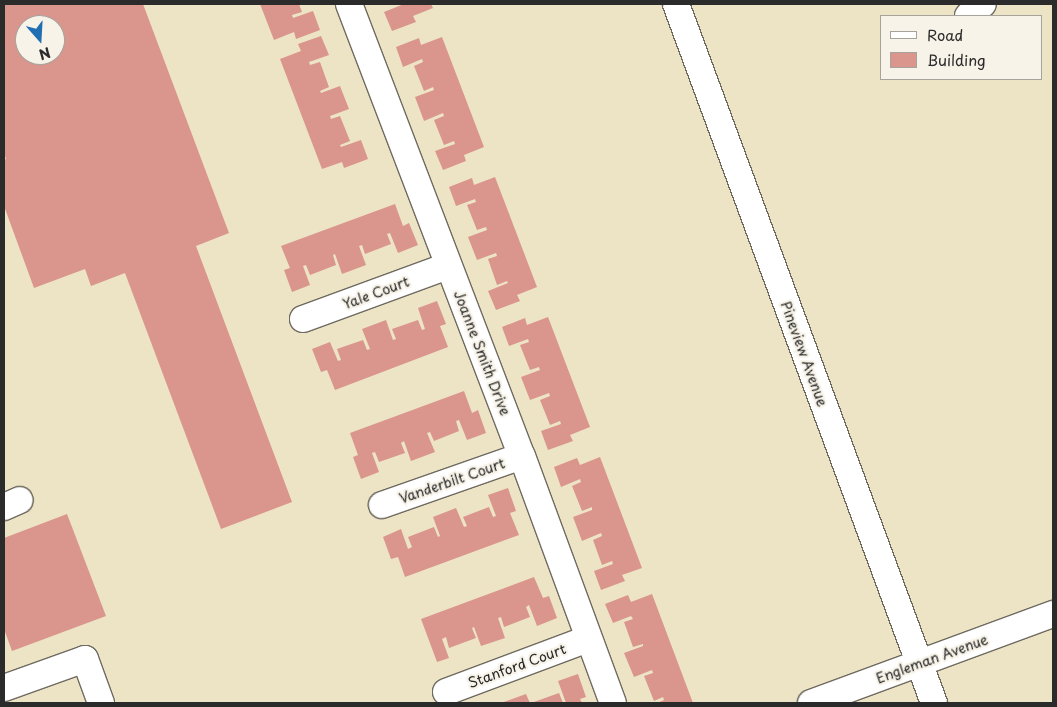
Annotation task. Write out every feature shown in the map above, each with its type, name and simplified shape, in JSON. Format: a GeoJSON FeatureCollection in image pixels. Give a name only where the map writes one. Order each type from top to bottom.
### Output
{"type":"FeatureCollection","features":[{"type":"Feature","properties":{"kind":"street","name":"Joanne Smith Drive"},"geometry":{"type":"LineString","coordinates":[[349,4],[522,456],[613,703]]}},
{"type":"Feature","properties":{"kind":"street","name":"Pineview Avenue"},"geometry":{"type":"LineString","coordinates":[[676,4],[918,664],[934,703]]}},
{"type":"Feature","properties":{"kind":"street"},"geometry":{"type":"LineString","coordinates":[[969,15],[977,6],[983,4]]}},
{"type":"Feature","properties":{"kind":"street","name":"Yale Court"},"geometry":{"type":"LineString","coordinates":[[303,319],[448,266]]}},
{"type":"Feature","properties":{"kind":"street","name":"Vanderbilt Court"},"geometry":{"type":"LineString","coordinates":[[382,505],[522,456]]}},
{"type":"Feature","properties":{"kind":"street","name":"Engleman Avenue"},"geometry":{"type":"LineString","coordinates":[[811,703],[1053,614]]}},
{"type":"Feature","properties":{"kind":"street","name":"Stanford Court"},"geometry":{"type":"LineString","coordinates":[[446,692],[588,639]]}},
{"type":"Feature","properties":{"kind":"street"},"geometry":{"type":"LineString","coordinates":[[4,688],[85,659],[102,703]]}},
{"type":"Feature","properties":{"kind":"building"},"geometry":{"type":"Polygon","coordinates":[[[143,4],[229,233],[196,246],[292,502],[221,529],[125,273],[91,286],[85,269],[34,288],[4,206],[4,160],[6,159],[4,153],[4,5],[143,4]]]}},
{"type":"Feature","properties":{"kind":"building"},"geometry":{"type":"Polygon","coordinates":[[[260,4],[299,4],[302,12],[292,15],[293,18],[313,11],[320,30],[296,39],[294,32],[274,40],[260,4]]]}},
{"type":"Feature","properties":{"kind":"building"},"geometry":{"type":"Polygon","coordinates":[[[404,4],[431,4],[433,8],[413,16],[416,22],[392,31],[384,12],[404,4]]]}},
{"type":"Feature","properties":{"kind":"building"},"geometry":{"type":"Polygon","coordinates":[[[321,36],[329,55],[309,62],[310,65],[320,62],[329,87],[320,91],[321,93],[340,86],[349,109],[330,116],[331,119],[340,116],[350,141],[340,145],[341,147],[361,140],[368,159],[344,168],[342,162],[322,169],[280,59],[301,51],[298,44],[321,36]]]}},
{"type":"Feature","properties":{"kind":"building"},"geometry":{"type":"Polygon","coordinates":[[[442,37],[484,147],[464,155],[466,161],[443,170],[435,151],[455,144],[454,141],[444,145],[434,120],[444,116],[443,113],[424,121],[415,97],[434,90],[433,87],[424,91],[414,66],[423,62],[422,59],[403,67],[396,47],[419,38],[421,45],[442,37]]]}},
{"type":"Feature","properties":{"kind":"building"},"geometry":{"type":"Polygon","coordinates":[[[495,177],[537,287],[517,295],[520,301],[496,310],[488,291],[508,283],[507,281],[497,285],[488,259],[497,256],[496,253],[477,260],[468,237],[487,230],[486,227],[477,230],[467,205],[476,202],[475,199],[456,206],[449,187],[472,178],[474,185],[495,177]]]}},
{"type":"Feature","properties":{"kind":"building"},"geometry":{"type":"Polygon","coordinates":[[[395,204],[403,226],[409,223],[418,245],[398,253],[390,233],[387,234],[391,244],[365,254],[362,245],[359,246],[366,265],[342,274],[335,254],[333,255],[336,265],[310,275],[306,265],[303,266],[310,285],[292,292],[284,270],[290,268],[281,246],[395,204]]]}},
{"type":"Feature","properties":{"kind":"building"},"geometry":{"type":"Polygon","coordinates":[[[437,301],[446,324],[440,326],[448,347],[335,390],[327,370],[321,372],[312,349],[330,342],[338,361],[341,360],[337,349],[363,340],[367,350],[370,349],[362,329],[386,320],[393,340],[396,339],[392,329],[418,320],[422,330],[425,329],[418,308],[437,301]]]}},
{"type":"Feature","properties":{"kind":"building"},"geometry":{"type":"Polygon","coordinates":[[[548,317],[590,427],[570,435],[573,441],[548,450],[541,431],[561,424],[560,421],[550,425],[540,400],[550,396],[549,393],[530,400],[521,377],[540,370],[539,367],[530,370],[520,345],[529,342],[528,339],[509,346],[502,327],[525,318],[527,325],[548,317]]]}},
{"type":"Feature","properties":{"kind":"building"},"geometry":{"type":"Polygon","coordinates":[[[464,391],[472,413],[478,410],[486,433],[467,440],[459,420],[456,421],[459,431],[434,441],[430,432],[427,433],[435,452],[411,461],[404,441],[401,443],[405,453],[379,462],[375,452],[372,453],[379,472],[361,479],[353,457],[358,455],[350,433],[464,391]]]}},
{"type":"Feature","properties":{"kind":"building"},"geometry":{"type":"Polygon","coordinates":[[[600,457],[642,568],[622,575],[625,581],[601,590],[594,571],[613,564],[612,561],[602,565],[593,540],[602,536],[601,533],[582,541],[573,517],[592,510],[592,507],[582,511],[572,486],[581,482],[580,479],[561,487],[554,467],[577,458],[580,465],[600,457]]]}},
{"type":"Feature","properties":{"kind":"building"},"geometry":{"type":"Polygon","coordinates":[[[508,488],[516,511],[510,513],[519,535],[405,577],[398,557],[391,559],[383,537],[401,529],[408,549],[412,547],[408,537],[434,527],[438,537],[440,536],[433,517],[456,508],[464,527],[467,526],[463,517],[489,507],[493,517],[496,516],[488,495],[508,488]]]}},
{"type":"Feature","properties":{"kind":"building"},"geometry":{"type":"Polygon","coordinates":[[[67,514],[106,616],[12,651],[4,629],[4,538],[67,514]]]}},
{"type":"Feature","properties":{"kind":"building"},"geometry":{"type":"Polygon","coordinates":[[[534,577],[543,598],[549,596],[557,618],[537,626],[529,605],[526,607],[530,617],[504,627],[501,617],[498,618],[505,638],[481,646],[474,627],[472,628],[476,638],[449,648],[446,637],[442,639],[449,658],[437,662],[421,619],[534,577]]]}},
{"type":"Feature","properties":{"kind":"building"},"geometry":{"type":"Polygon","coordinates":[[[652,594],[693,703],[657,703],[664,700],[663,697],[654,701],[644,676],[653,673],[652,670],[634,677],[624,653],[643,646],[643,644],[633,647],[624,622],[633,619],[631,616],[613,623],[605,604],[628,595],[631,602],[652,594]]]}},
{"type":"Feature","properties":{"kind":"building"},"geometry":{"type":"Polygon","coordinates":[[[578,674],[586,697],[580,699],[582,703],[566,703],[558,681],[578,674]]]}},
{"type":"Feature","properties":{"kind":"building"},"geometry":{"type":"Polygon","coordinates":[[[559,693],[563,703],[531,703],[559,693]]]}},
{"type":"Feature","properties":{"kind":"building"},"geometry":{"type":"Polygon","coordinates":[[[526,694],[530,703],[501,703],[526,694]]]}}]}
